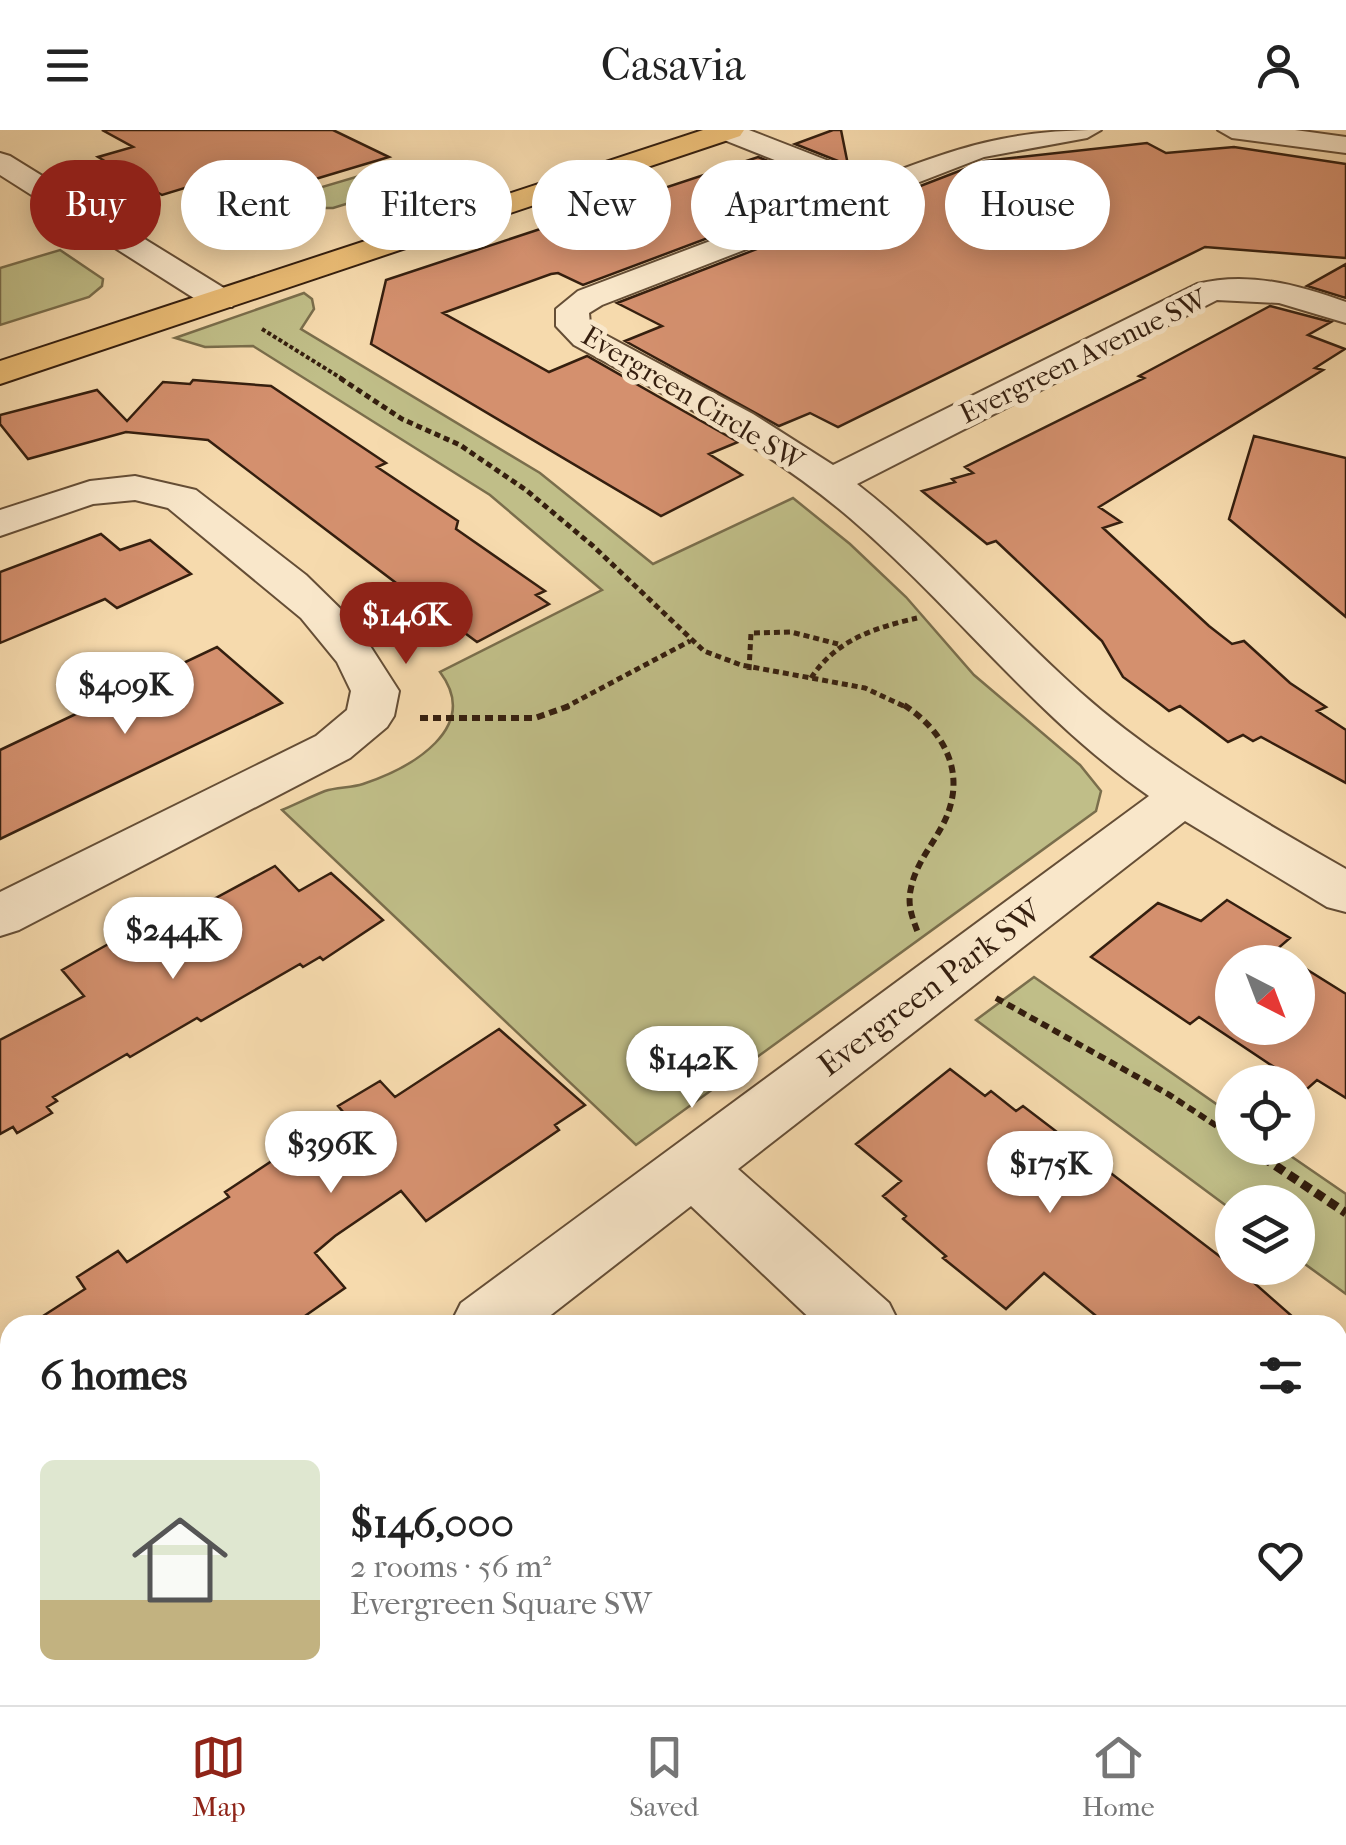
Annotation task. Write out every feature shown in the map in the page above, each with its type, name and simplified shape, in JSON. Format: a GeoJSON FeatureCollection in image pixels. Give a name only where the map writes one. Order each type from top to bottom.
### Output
{"type":"FeatureCollection","features":[{"type":"Feature","properties":{"kind":"main road"},"geometry":{"type":"LineString","coordinates":[[0,373],[206,292],[668,130]]}},
{"type":"Feature","properties":{"kind":"main road"},"geometry":{"type":"LineString","coordinates":[[0,346],[206,292],[726,131]]}},
{"type":"Feature","properties":{"kind":"street"},"geometry":{"type":"LineString","coordinates":[[776,130],[839,160]]}},
{"type":"Feature","properties":{"kind":"street","name":"Evergreen Circle SW"},"geometry":{"type":"LineString","coordinates":[[925,170],[978,150],[1087,130]]}},
{"type":"Feature","properties":{"kind":"street"},"geometry":{"type":"LineString","coordinates":[[1232,130],[1346,146]]}},
{"type":"Feature","properties":{"kind":"street"},"geometry":{"type":"LineString","coordinates":[[726,131],[815,160]]}},
{"type":"Feature","properties":{"kind":"street"},"geometry":{"type":"LineString","coordinates":[[0,162],[206,292]]}},
{"type":"Feature","properties":{"kind":"street","name":"Evergreen Circle SW"},"geometry":{"type":"LineString","coordinates":[[716,250],[590,298],[573,309],[570,319],[575,331],[730,415],[830,482],[909,548],[1099,734],[1184,796],[1346,894]]}},
{"type":"Feature","properties":{"kind":"street","name":"Evergreen Avenue SW"},"geometry":{"type":"LineString","coordinates":[[830,482],[1209,292],[1264,288],[1346,313]]}},
{"type":"Feature","properties":{"kind":"street"},"geometry":{"type":"LineString","coordinates":[[0,524],[79,494],[112,488],[158,489],[182,499],[287,583],[349,648],[374,691],[370,716],[333,747],[0,916]]}},
{"type":"Feature","properties":{"kind":"street","name":"Evergreen Park SW"},"geometry":{"type":"LineString","coordinates":[[498,1315],[1184,796]]}},
{"type":"Feature","properties":{"kind":"street"},"geometry":{"type":"LineString","coordinates":[[693,1168],[854,1315]]}},
{"type":"Feature","properties":{"kind":"path"},"geometry":{"type":"LineString","coordinates":[[262,328],[399,418],[437,433],[523,488],[592,544],[708,654],[749,670],[873,690],[897,702],[940,738],[950,757],[957,794],[906,898],[908,918],[924,942],[954,970],[995,998],[1168,1094],[1215,1125]]}},
{"type":"Feature","properties":{"kind":"path"},"geometry":{"type":"LineString","coordinates":[[811,678],[820,660],[840,644],[886,626],[967,605]]}},
{"type":"Feature","properties":{"kind":"path"},"geometry":{"type":"LineString","coordinates":[[749,670],[751,634],[791,632],[840,644]]}},
{"type":"Feature","properties":{"kind":"path"},"geometry":{"type":"LineString","coordinates":[[370,716],[535,718],[578,703],[690,641]]}},
{"type":"Feature","properties":{"kind":"path"},"geometry":{"type":"LineString","coordinates":[[1275,1165],[1346,1213]]}},
{"type":"Feature","properties":{"kind":"shaded area"},"geometry":{"type":"Polygon","coordinates":[[[346,180],[346,204],[326,208],[326,186],[346,180]]]}},
{"type":"Feature","properties":{"kind":"shaded area"},"geometry":{"type":"Polygon","coordinates":[[[60,250],[103,279],[102,286],[89,297],[0,325],[0,268],[60,250]]]}},
{"type":"Feature","properties":{"kind":"shaded area"},"geometry":{"type":"Polygon","coordinates":[[[304,293],[312,299],[314,309],[301,329],[540,473],[653,564],[793,498],[906,597],[974,675],[1080,765],[1101,791],[1096,811],[636,1145],[282,810],[325,791],[382,777],[420,756],[447,728],[452,711],[451,692],[440,672],[602,590],[490,495],[253,346],[205,347],[175,338],[304,293]]]}},
{"type":"Feature","properties":{"kind":"shaded area"},"geometry":{"type":"Polygon","coordinates":[[[1034,977],[1215,1103],[1215,1165],[1304,1165],[1346,1194],[1346,1294],[1315,1271],[1315,1185],[1215,1185],[1215,1197],[976,1020],[1034,977]]]}},
{"type":"Feature","properties":{"kind":"building"},"geometry":{"type":"Polygon","coordinates":[[[102,130],[333,130],[389,157],[346,160],[346,170],[326,176],[326,160],[181,160],[181,189],[162,195],[161,160],[98,157],[133,147],[102,130]]]}},
{"type":"Feature","properties":{"kind":"building"},"geometry":{"type":"Polygon","coordinates":[[[841,130],[847,160],[835,160],[795,144],[841,130]]]}},
{"type":"Feature","properties":{"kind":"building"},"geometry":{"type":"Polygon","coordinates":[[[1147,143],[1166,153],[1234,147],[1346,164],[1346,258],[1205,247],[838,427],[810,413],[779,426],[625,341],[662,326],[617,303],[754,250],[925,250],[925,184],[945,176],[945,250],[1110,250],[1110,160],[994,160],[1147,143]]]}},
{"type":"Feature","properties":{"kind":"building"},"geometry":{"type":"Polygon","coordinates":[[[691,179],[691,244],[583,285],[558,273],[551,274],[443,313],[549,372],[587,356],[738,442],[709,454],[742,475],[661,516],[371,344],[386,280],[477,250],[512,250],[512,238],[532,232],[532,250],[671,250],[671,186],[691,179]]]}},
{"type":"Feature","properties":{"kind":"building"},"geometry":{"type":"Polygon","coordinates":[[[1346,264],[1346,298],[1307,286],[1346,264]]]}},
{"type":"Feature","properties":{"kind":"building"},"geometry":{"type":"Polygon","coordinates":[[[1270,306],[1331,322],[1308,335],[1345,349],[1315,368],[1323,370],[1099,507],[1121,522],[1103,528],[1209,626],[1232,644],[1244,641],[1290,683],[1326,707],[1317,711],[1346,730],[1346,783],[1261,737],[1253,741],[1243,735],[1228,742],[1180,706],[1169,711],[1123,677],[1102,641],[996,541],[987,544],[922,491],[973,473],[965,467],[1144,378],[1139,376],[1270,306]]]}},
{"type":"Feature","properties":{"kind":"building"},"geometry":{"type":"Polygon","coordinates":[[[193,380],[271,386],[386,463],[377,467],[458,521],[456,529],[545,591],[536,595],[549,604],[477,642],[458,628],[451,631],[395,588],[400,586],[208,440],[126,432],[28,459],[0,424],[0,415],[97,390],[127,421],[163,382],[190,384],[193,380]]]}},
{"type":"Feature","properties":{"kind":"building"},"geometry":{"type":"Polygon","coordinates":[[[1254,436],[1346,458],[1346,617],[1229,519],[1254,436]]]}},
{"type":"Feature","properties":{"kind":"building"},"geometry":{"type":"Polygon","coordinates":[[[101,534],[120,550],[150,540],[191,574],[117,608],[105,599],[0,643],[0,572],[101,534]]]}},
{"type":"Feature","properties":{"kind":"building"},"geometry":{"type":"Polygon","coordinates":[[[217,647],[282,703],[0,839],[0,750],[217,647]]]}},
{"type":"Feature","properties":{"kind":"building"},"geometry":{"type":"Polygon","coordinates":[[[275,866],[299,891],[331,873],[383,920],[323,960],[320,957],[303,967],[300,964],[201,1021],[197,1018],[130,1057],[127,1054],[53,1097],[57,1101],[47,1107],[52,1113],[17,1133],[13,1127],[0,1134],[0,1040],[84,996],[62,970],[178,905],[186,914],[275,866]]]}},
{"type":"Feature","properties":{"kind":"building"},"geometry":{"type":"Polygon","coordinates":[[[1227,900],[1290,938],[1282,945],[1215,945],[1215,1028],[1199,1017],[1190,1024],[1091,957],[1158,903],[1201,921],[1227,900]]]}},
{"type":"Feature","properties":{"kind":"building"},"geometry":{"type":"Polygon","coordinates":[[[1315,975],[1346,994],[1346,1098],[1315,1082],[1315,1065],[1271,1065],[1241,1045],[1315,1045],[1315,975]]]}},
{"type":"Feature","properties":{"kind":"building"},"geometry":{"type":"Polygon","coordinates":[[[499,1029],[585,1105],[555,1125],[559,1130],[426,1221],[401,1191],[335,1236],[315,1253],[345,1288],[306,1315],[45,1315],[85,1289],[77,1277],[118,1251],[127,1262],[229,1197],[225,1192],[344,1113],[338,1106],[380,1081],[395,1097],[499,1029]]]}},
{"type":"Feature","properties":{"kind":"building"},"geometry":{"type":"Polygon","coordinates":[[[950,1069],[985,1096],[991,1091],[1016,1111],[1023,1106],[1215,1253],[1215,1285],[1257,1285],[1291,1315],[1095,1315],[1044,1273],[1006,1309],[943,1258],[946,1256],[883,1196],[901,1181],[856,1144],[950,1069]]]}}]}
